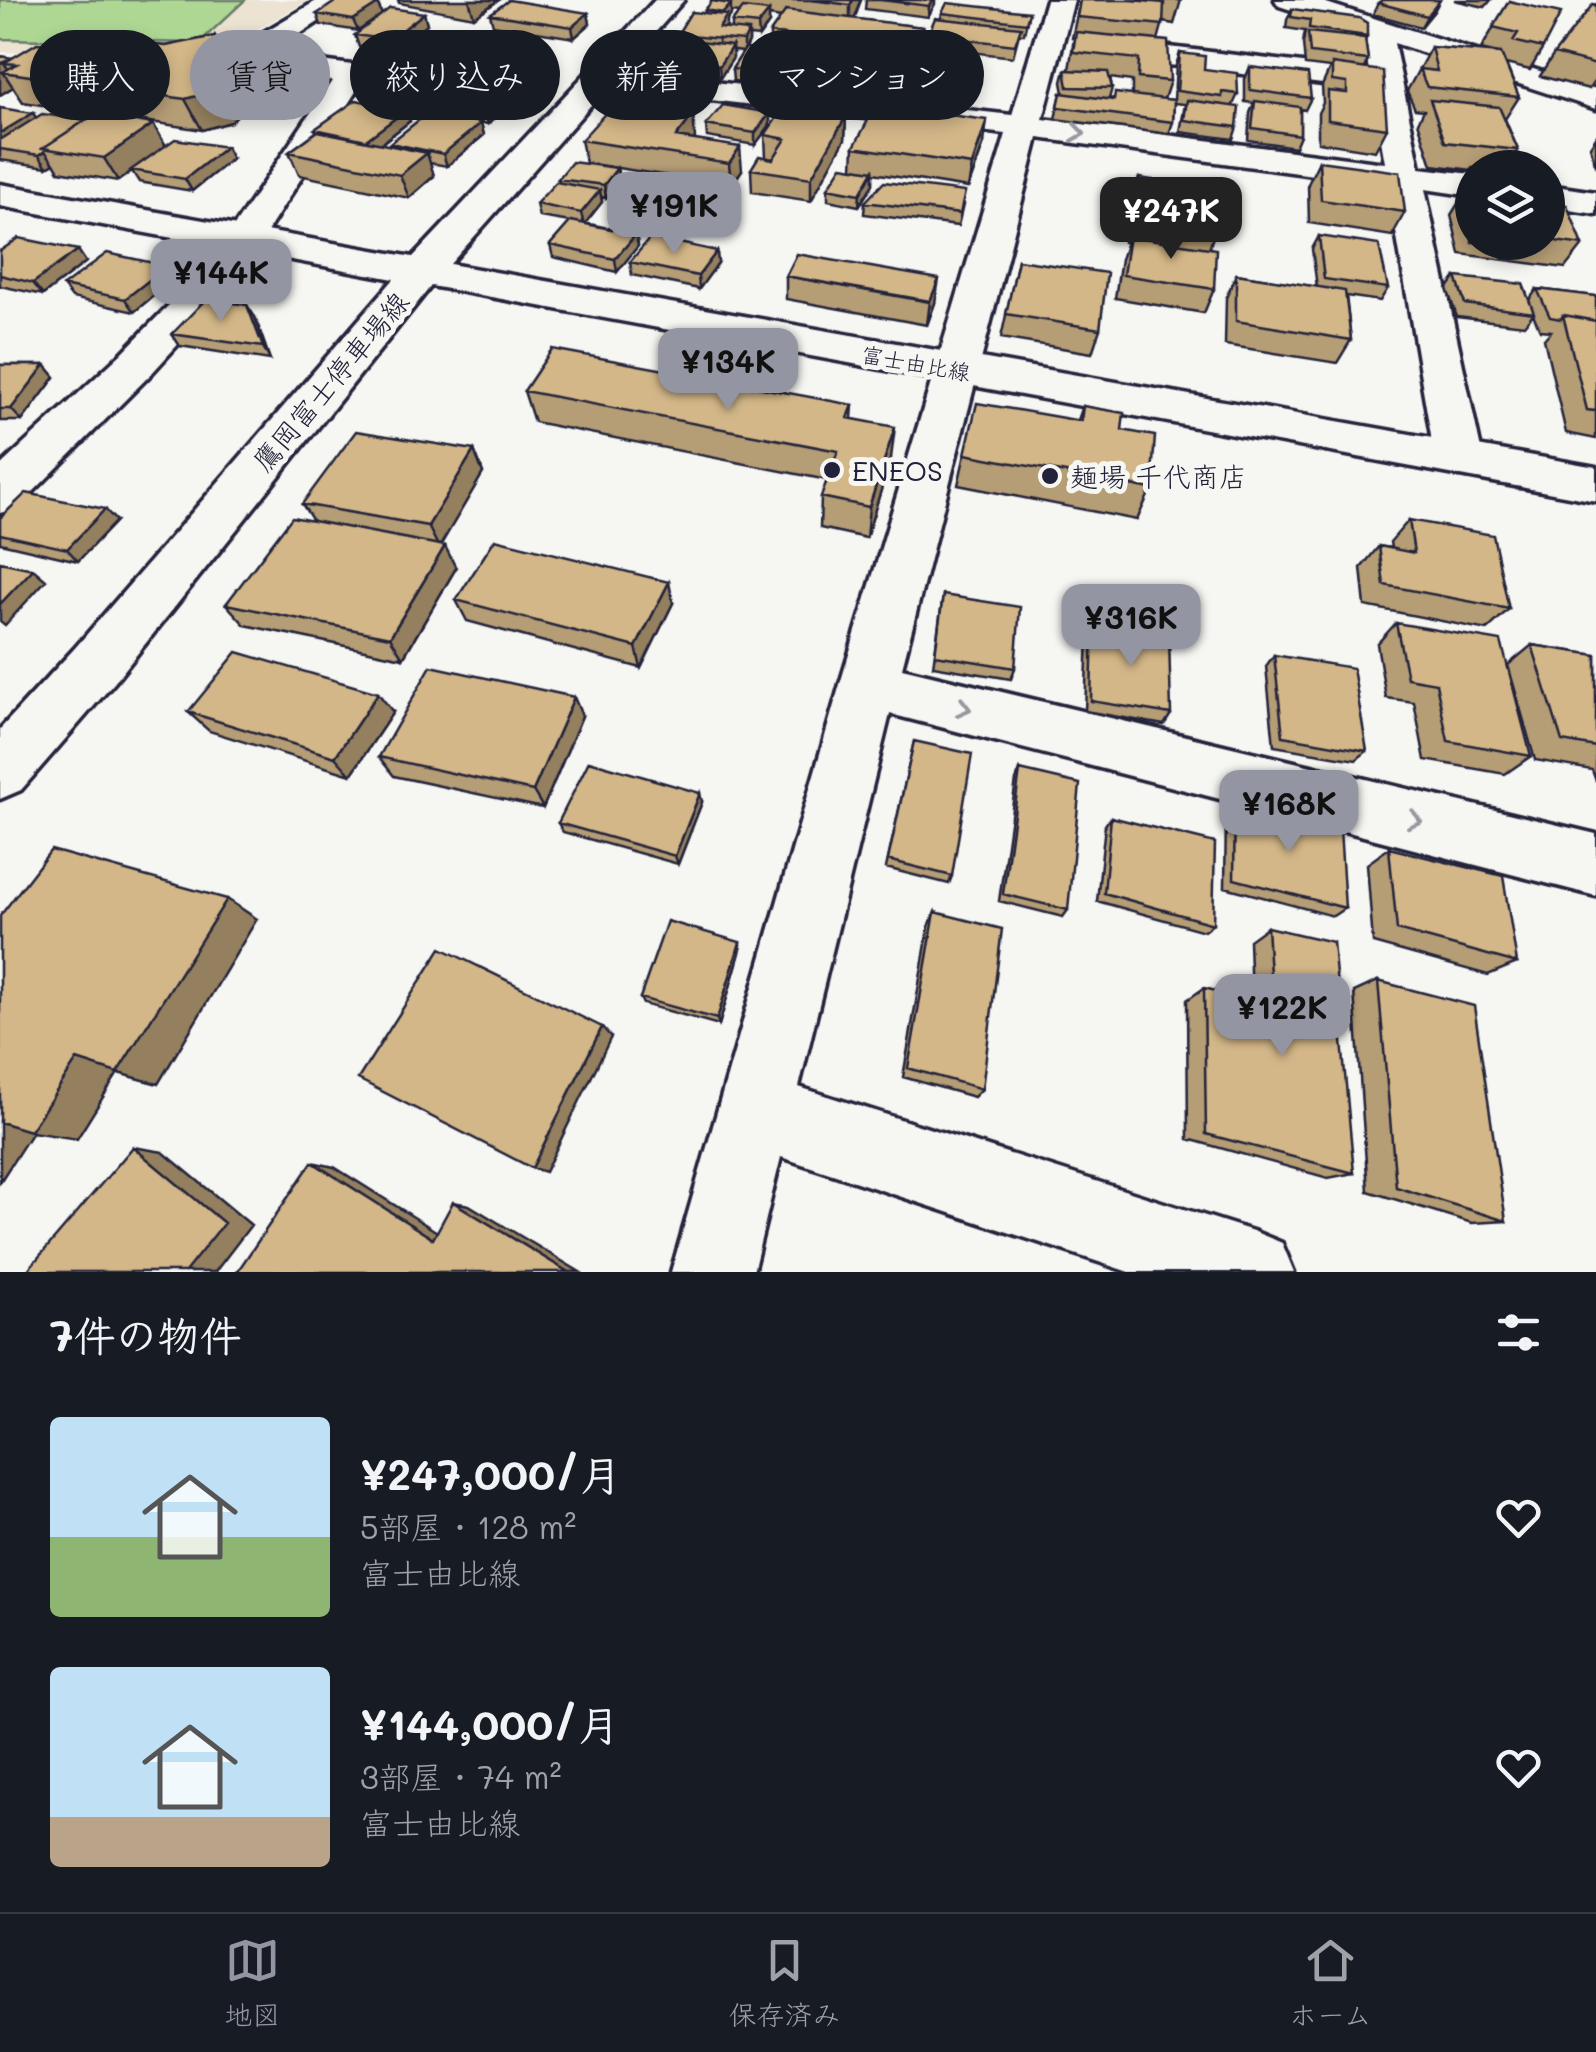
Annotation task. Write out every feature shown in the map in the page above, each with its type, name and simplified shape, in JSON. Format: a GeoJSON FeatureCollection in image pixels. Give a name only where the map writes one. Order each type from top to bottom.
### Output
{"type":"FeatureCollection","features":[{"type":"Feature","properties":{"kind":"street"},"geometry":{"type":"LineString","coordinates":[[0,495],[222,273],[352,74],[261,62],[262,45],[338,0]]}},
{"type":"Feature","properties":{"kind":"street","name":"鷹岡富士停車場線"},"geometry":{"type":"LineString","coordinates":[[642,30],[670,0]]}},
{"type":"Feature","properties":{"kind":"street"},"geometry":{"type":"LineString","coordinates":[[712,1272],[869,684],[1060,0]]}},
{"type":"Feature","properties":{"kind":"street"},"geometry":{"type":"LineString","coordinates":[[1288,0],[1596,98]]}},
{"type":"Feature","properties":{"kind":"street"},"geometry":{"type":"LineString","coordinates":[[1376,27],[1460,459]]}},
{"type":"Feature","properties":{"kind":"street"},"geometry":{"type":"LineString","coordinates":[[1048,41],[1385,82]]}},
{"type":"Feature","properties":{"kind":"street"},"geometry":{"type":"LineString","coordinates":[[720,92],[1024,126],[1455,182]]}},
{"type":"Feature","properties":{"kind":"street","name":"鷹岡富士停車場線"},"geometry":{"type":"LineString","coordinates":[[0,771],[94,666],[422,272],[580,98]]}},
{"type":"Feature","properties":{"kind":"street","name":"富士由比線"},"geometry":{"type":"LineString","coordinates":[[0,195],[1596,484]]}},
{"type":"Feature","properties":{"kind":"street"},"geometry":{"type":"LineString","coordinates":[[1565,198],[1596,203]]}},
{"type":"Feature","properties":{"kind":"street"},"geometry":{"type":"LineString","coordinates":[[869,684],[1596,865]]}},
{"type":"Feature","properties":{"kind":"street"},"geometry":{"type":"LineString","coordinates":[[756,1111],[1253,1272]]}},
{"type":"Feature","properties":{"kind":"shaded area"},"geometry":{"type":"Polygon","coordinates":[[[0,0],[309,0],[256,30],[190,30],[190,58],[170,58],[170,30],[30,30],[30,53],[0,52],[0,0]]]}},
{"type":"Feature","properties":{"kind":"green space"},"geometry":{"type":"Polygon","coordinates":[[[0,0],[245,0],[213,30],[190,30],[190,43],[170,42],[170,30],[30,30],[30,40],[0,39],[0,0]]]}},
{"type":"Feature","properties":{"kind":"building"},"geometry":{"type":"Polygon","coordinates":[[[338,0],[378,4],[353,20],[317,14],[338,0]]]}},
{"type":"Feature","properties":{"kind":"building"},"geometry":{"type":"Polygon","coordinates":[[[509,0],[588,13],[572,27],[490,14],[509,0]]]}},
{"type":"Feature","properties":{"kind":"building"},"geometry":{"type":"Polygon","coordinates":[[[811,0],[853,0],[850,5],[811,0]]]}},
{"type":"Feature","properties":{"kind":"building"},"geometry":{"type":"Polygon","coordinates":[[[881,0],[933,0],[929,6],[881,0]]]}},
{"type":"Feature","properties":{"kind":"building"},"geometry":{"type":"Polygon","coordinates":[[[1080,0],[1164,3],[1163,25],[1077,17],[1080,0]]]}},
{"type":"Feature","properties":{"kind":"building"},"geometry":{"type":"Polygon","coordinates":[[[1440,0],[1427,16],[1378,3],[1440,0]]]}},
{"type":"Feature","properties":{"kind":"building"},"geometry":{"type":"Polygon","coordinates":[[[712,1],[731,4],[723,13],[705,10],[712,1]]]}},
{"type":"Feature","properties":{"kind":"building"},"geometry":{"type":"Polygon","coordinates":[[[1509,1],[1561,13],[1543,48],[1513,41],[1518,33],[1493,27],[1509,1]]]}},
{"type":"Feature","properties":{"kind":"building"},"geometry":{"type":"Polygon","coordinates":[[[947,3],[1029,12],[1026,23],[942,13],[947,3]]]}},
{"type":"Feature","properties":{"kind":"building"},"geometry":{"type":"Polygon","coordinates":[[[1593,4],[1596,65],[1554,54],[1593,4]]]}},
{"type":"Feature","properties":{"kind":"building"},"geometry":{"type":"Polygon","coordinates":[[[390,8],[424,13],[403,30],[361,30],[390,8]]]}},
{"type":"Feature","properties":{"kind":"building"},"geometry":{"type":"Polygon","coordinates":[[[743,8],[769,11],[758,25],[732,22],[743,8]]]}},
{"type":"Feature","properties":{"kind":"building"},"geometry":{"type":"Polygon","coordinates":[[[1292,9],[1359,18],[1367,23],[1367,36],[1309,28],[1310,20],[1291,17],[1292,9]]]}},
{"type":"Feature","properties":{"kind":"building"},"geometry":{"type":"Polygon","coordinates":[[[786,10],[923,27],[922,30],[772,30],[786,10]]]}},
{"type":"Feature","properties":{"kind":"building"},"geometry":{"type":"Polygon","coordinates":[[[691,12],[727,15],[719,28],[740,30],[740,41],[720,39],[720,30],[680,30],[691,12]]]}},
{"type":"Feature","properties":{"kind":"building"},"geometry":{"type":"Polygon","coordinates":[[[935,18],[1021,27],[1015,45],[984,41],[984,30],[930,30],[935,18]]]}},
{"type":"Feature","properties":{"kind":"building"},"geometry":{"type":"Polygon","coordinates":[[[1076,32],[1168,41],[1170,81],[1138,78],[1139,59],[1073,52],[1076,32]]]}},
{"type":"Feature","properties":{"kind":"building"},"geometry":{"type":"Polygon","coordinates":[[[1308,32],[1365,38],[1368,60],[1310,53],[1308,32]]]}},
{"type":"Feature","properties":{"kind":"building"},"geometry":{"type":"Polygon","coordinates":[[[190,41],[190,98],[170,97],[170,45],[190,41]]]}},
{"type":"Feature","properties":{"kind":"building"},"geometry":{"type":"Polygon","coordinates":[[[720,45],[732,46],[720,64],[720,45]]]}},
{"type":"Feature","properties":{"kind":"building"},"geometry":{"type":"Polygon","coordinates":[[[30,47],[30,76],[3,72],[17,64],[4,63],[30,47]]]}},
{"type":"Feature","properties":{"kind":"building"},"geometry":{"type":"Polygon","coordinates":[[[1431,47],[1501,53],[1519,97],[1427,87],[1419,69],[1437,71],[1431,47]]]}},
{"type":"Feature","properties":{"kind":"building"},"geometry":{"type":"Polygon","coordinates":[[[1180,53],[1205,56],[1204,69],[1237,73],[1238,94],[1222,92],[1222,97],[1177,91],[1180,53]]]}},
{"type":"Feature","properties":{"kind":"building"},"geometry":{"type":"Polygon","coordinates":[[[1332,64],[1383,71],[1387,128],[1328,120],[1328,91],[1347,93],[1347,83],[1332,81],[1332,64]]]}},
{"type":"Feature","properties":{"kind":"building"},"geometry":{"type":"Polygon","coordinates":[[[1250,67],[1308,74],[1311,98],[1250,90],[1250,67]]]}},
{"type":"Feature","properties":{"kind":"building"},"geometry":{"type":"Polygon","coordinates":[[[1065,70],[1108,72],[1112,88],[1068,87],[1065,70]]]}},
{"type":"Feature","properties":{"kind":"building"},"geometry":{"type":"Polygon","coordinates":[[[1061,93],[1114,100],[1115,93],[1174,100],[1173,122],[1058,107],[1061,93]]]}},
{"type":"Feature","properties":{"kind":"building"},"geometry":{"type":"Polygon","coordinates":[[[1187,100],[1239,107],[1237,127],[1184,120],[1187,100]]]}},
{"type":"Feature","properties":{"kind":"building"},"geometry":{"type":"Polygon","coordinates":[[[1430,100],[1499,107],[1518,150],[1445,142],[1430,100]]]}},
{"type":"Feature","properties":{"kind":"building"},"geometry":{"type":"Polygon","coordinates":[[[1255,101],[1300,107],[1300,135],[1252,128],[1255,101]]]}},
{"type":"Feature","properties":{"kind":"building"},"geometry":{"type":"Polygon","coordinates":[[[350,104],[350,120],[393,120],[366,140],[315,129],[350,104]]]}},
{"type":"Feature","properties":{"kind":"building"},"geometry":{"type":"Polygon","coordinates":[[[723,105],[740,108],[740,120],[765,120],[755,133],[706,125],[710,120],[720,120],[723,105]]]}},
{"type":"Feature","properties":{"kind":"building"},"geometry":{"type":"Polygon","coordinates":[[[0,108],[30,113],[30,115],[0,133],[0,108]]]}},
{"type":"Feature","properties":{"kind":"building"},"geometry":{"type":"Polygon","coordinates":[[[32,120],[86,120],[43,148],[45,151],[39,155],[0,149],[0,140],[32,120]]]}},
{"type":"Feature","properties":{"kind":"building"},"geometry":{"type":"Polygon","coordinates":[[[86,120],[153,124],[104,158],[43,148],[86,120]]]}},
{"type":"Feature","properties":{"kind":"building"},"geometry":{"type":"Polygon","coordinates":[[[419,120],[481,123],[443,154],[390,143],[419,120]]]}},
{"type":"Feature","properties":{"kind":"building"},"geometry":{"type":"Polygon","coordinates":[[[599,120],[689,120],[676,137],[740,147],[729,163],[581,140],[599,120]]]}},
{"type":"Feature","properties":{"kind":"building"},"geometry":{"type":"Polygon","coordinates":[[[775,120],[844,120],[811,178],[751,169],[759,156],[773,159],[786,139],[765,135],[775,120]]]}},
{"type":"Feature","properties":{"kind":"building"},"geometry":{"type":"Polygon","coordinates":[[[868,120],[987,120],[972,165],[854,147],[868,120]]]}},
{"type":"Feature","properties":{"kind":"building"},"geometry":{"type":"Polygon","coordinates":[[[318,131],[427,153],[400,175],[289,152],[318,131]]]}},
{"type":"Feature","properties":{"kind":"building"},"geometry":{"type":"Polygon","coordinates":[[[175,139],[226,147],[185,179],[131,170],[175,139]]]}},
{"type":"Feature","properties":{"kind":"building"},"geometry":{"type":"Polygon","coordinates":[[[1319,161],[1400,172],[1405,212],[1321,200],[1319,161]]]}},
{"type":"Feature","properties":{"kind":"building"},"geometry":{"type":"Polygon","coordinates":[[[572,162],[617,168],[604,185],[558,179],[572,162]]]}},
{"type":"Feature","properties":{"kind":"building"},"geometry":{"type":"Polygon","coordinates":[[[842,166],[873,171],[860,194],[828,188],[842,166]]]}},
{"type":"Feature","properties":{"kind":"building"},"geometry":{"type":"Polygon","coordinates":[[[1139,178],[1219,190],[1215,232],[1132,219],[1139,178]]]}},
{"type":"Feature","properties":{"kind":"building"},"geometry":{"type":"Polygon","coordinates":[[[556,182],[600,190],[581,213],[536,204],[556,182]]]}},
{"type":"Feature","properties":{"kind":"building"},"geometry":{"type":"Polygon","coordinates":[[[884,182],[965,192],[960,214],[865,202],[884,182]]]}},
{"type":"Feature","properties":{"kind":"building"},"geometry":{"type":"Polygon","coordinates":[[[1565,205],[1567,205],[1583,245],[1565,242],[1565,205]]]}},
{"type":"Feature","properties":{"kind":"building"},"geometry":{"type":"Polygon","coordinates":[[[571,221],[636,234],[615,259],[550,245],[571,221]]]}},
{"type":"Feature","properties":{"kind":"building"},"geometry":{"type":"Polygon","coordinates":[[[1129,236],[1216,249],[1214,289],[1123,275],[1129,236]]]}},
{"type":"Feature","properties":{"kind":"building"},"geometry":{"type":"Polygon","coordinates":[[[1319,236],[1379,245],[1388,288],[1324,279],[1319,236]]]}},
{"type":"Feature","properties":{"kind":"building"},"geometry":{"type":"Polygon","coordinates":[[[651,237],[717,251],[698,276],[630,262],[651,237]]]}},
{"type":"Feature","properties":{"kind":"building"},"geometry":{"type":"Polygon","coordinates":[[[19,238],[78,250],[33,283],[0,275],[0,251],[19,238]]]}},
{"type":"Feature","properties":{"kind":"building"},"geometry":{"type":"Polygon","coordinates":[[[107,253],[167,266],[125,299],[63,286],[107,253]]]}},
{"type":"Feature","properties":{"kind":"building"},"geometry":{"type":"Polygon","coordinates":[[[797,254],[939,279],[930,301],[786,276],[797,254]]]}},
{"type":"Feature","properties":{"kind":"building"},"geometry":{"type":"Polygon","coordinates":[[[1018,260],[1107,273],[1100,329],[1006,314],[1018,260]]]}},
{"type":"Feature","properties":{"kind":"building"},"geometry":{"type":"Polygon","coordinates":[[[1236,274],[1345,291],[1351,340],[1236,321],[1236,274]]]}},
{"type":"Feature","properties":{"kind":"building"},"geometry":{"type":"Polygon","coordinates":[[[1456,277],[1523,284],[1534,313],[1465,304],[1456,277]]]}},
{"type":"Feature","properties":{"kind":"building"},"geometry":{"type":"Polygon","coordinates":[[[1537,289],[1596,296],[1596,321],[1563,315],[1561,319],[1550,317],[1537,289]]]}},
{"type":"Feature","properties":{"kind":"building"},"geometry":{"type":"Polygon","coordinates":[[[206,299],[247,305],[263,347],[172,334],[206,299]]]}},
{"type":"Feature","properties":{"kind":"building"},"geometry":{"type":"Polygon","coordinates":[[[1563,315],[1596,321],[1596,411],[1587,410],[1563,315]]]}},
{"type":"Feature","properties":{"kind":"building"},"geometry":{"type":"Polygon","coordinates":[[[552,349],[853,405],[848,418],[895,427],[869,507],[821,497],[838,451],[524,391],[552,349]]]}},
{"type":"Feature","properties":{"kind":"building"},"geometry":{"type":"Polygon","coordinates":[[[0,365],[45,365],[11,409],[0,409],[0,365]]]}},
{"type":"Feature","properties":{"kind":"building"},"geometry":{"type":"Polygon","coordinates":[[[977,403],[1081,421],[1083,406],[1124,413],[1122,430],[1155,436],[1151,489],[965,454],[977,403]]]}},
{"type":"Feature","properties":{"kind":"building"},"geometry":{"type":"Polygon","coordinates":[[[356,431],[474,450],[428,526],[302,504],[356,431]]]}},
{"type":"Feature","properties":{"kind":"building"},"geometry":{"type":"Polygon","coordinates":[[[26,493],[105,509],[67,549],[0,534],[0,518],[26,493]]]}},
{"type":"Feature","properties":{"kind":"building"},"geometry":{"type":"Polygon","coordinates":[[[292,517],[445,546],[390,637],[226,604],[292,517]]]}},
{"type":"Feature","properties":{"kind":"building"},"geometry":{"type":"Polygon","coordinates":[[[1409,520],[1493,535],[1509,609],[1384,585],[1379,546],[1414,553],[1409,520]]]}},
{"type":"Feature","properties":{"kind":"building"},"geometry":{"type":"Polygon","coordinates":[[[495,539],[669,582],[636,647],[456,600],[495,539]]]}},
{"type":"Feature","properties":{"kind":"building"},"geometry":{"type":"Polygon","coordinates":[[[0,562],[33,569],[0,604],[0,562]]]}},
{"type":"Feature","properties":{"kind":"building"},"geometry":{"type":"Polygon","coordinates":[[[943,595],[1020,607],[1015,668],[935,655],[943,595]]]}},
{"type":"Feature","properties":{"kind":"building"},"geometry":{"type":"Polygon","coordinates":[[[1396,623],[1501,641],[1531,756],[1448,741],[1436,683],[1407,678],[1396,623]]]}},
{"type":"Feature","properties":{"kind":"building"},"geometry":{"type":"Polygon","coordinates":[[[1093,624],[1169,636],[1171,714],[1091,701],[1093,624]]]}},
{"type":"Feature","properties":{"kind":"building"},"geometry":{"type":"Polygon","coordinates":[[[1532,645],[1596,655],[1596,747],[1562,741],[1532,645]]]}},
{"type":"Feature","properties":{"kind":"building"},"geometry":{"type":"Polygon","coordinates":[[[237,652],[378,693],[335,757],[188,712],[237,652]]]}},
{"type":"Feature","properties":{"kind":"building"},"geometry":{"type":"Polygon","coordinates":[[[1274,655],[1353,668],[1367,751],[1283,736],[1274,655]]]}},
{"type":"Feature","properties":{"kind":"building"},"geometry":{"type":"Polygon","coordinates":[[[431,666],[574,697],[533,791],[379,757],[431,666]]]}},
{"type":"Feature","properties":{"kind":"building"},"geometry":{"type":"Polygon","coordinates":[[[914,741],[972,754],[952,876],[888,860],[914,741]]]}},
{"type":"Feature","properties":{"kind":"building"},"geometry":{"type":"Polygon","coordinates":[[[589,761],[700,793],[675,856],[558,823],[589,761]]]}},
{"type":"Feature","properties":{"kind":"building"},"geometry":{"type":"Polygon","coordinates":[[[1020,770],[1080,784],[1068,910],[1003,894],[1020,770]]]}},
{"type":"Feature","properties":{"kind":"building"},"geometry":{"type":"Polygon","coordinates":[[[1235,802],[1340,829],[1345,908],[1234,879],[1235,802]]]}},
{"type":"Feature","properties":{"kind":"building"},"geometry":{"type":"Polygon","coordinates":[[[1111,817],[1215,843],[1213,924],[1104,893],[1111,817]]]}},
{"type":"Feature","properties":{"kind":"building"},"geometry":{"type":"Polygon","coordinates":[[[1389,848],[1503,876],[1517,963],[1397,930],[1389,848]]]}},
{"type":"Feature","properties":{"kind":"building"},"geometry":{"type":"Polygon","coordinates":[[[51,850],[227,899],[117,1073],[77,1060],[30,1131],[0,1122],[0,916],[51,850]]]}},
{"type":"Feature","properties":{"kind":"building"},"geometry":{"type":"Polygon","coordinates":[[[935,912],[1002,929],[982,1089],[908,1068],[935,912]]]}},
{"type":"Feature","properties":{"kind":"building"},"geometry":{"type":"Polygon","coordinates":[[[667,921],[740,942],[717,1019],[640,998],[667,921]]]}},
{"type":"Feature","properties":{"kind":"building"},"geometry":{"type":"Polygon","coordinates":[[[1267,927],[1333,942],[1354,1173],[1206,1134],[1204,988],[1272,1005],[1267,927]]]}},
{"type":"Feature","properties":{"kind":"building"},"geometry":{"type":"Polygon","coordinates":[[[441,948],[602,1027],[532,1168],[358,1079],[441,948]]]}},
{"type":"Feature","properties":{"kind":"building"},"geometry":{"type":"Polygon","coordinates":[[[1378,981],[1474,1006],[1506,1221],[1396,1187],[1378,981]]]}},
{"type":"Feature","properties":{"kind":"building"},"geometry":{"type":"Polygon","coordinates":[[[133,1147],[224,1223],[185,1272],[26,1272],[133,1147]]]}},
{"type":"Feature","properties":{"kind":"building"},"geometry":{"type":"Polygon","coordinates":[[[312,1162],[433,1239],[453,1202],[568,1272],[237,1272],[312,1162]]]}},
{"type":"Feature","properties":{"kind":"place","name":"ENEOS"},"geometry":{"type":"Point","coordinates":[832,470]}},
{"type":"Feature","properties":{"kind":"place","name":"麺場 千代商店"},"geometry":{"type":"Point","coordinates":[1050,476]}}]}
